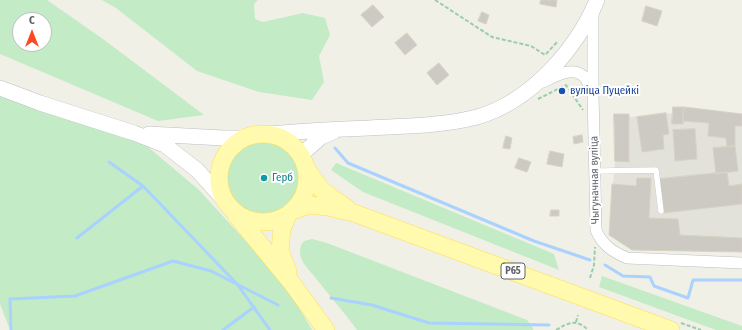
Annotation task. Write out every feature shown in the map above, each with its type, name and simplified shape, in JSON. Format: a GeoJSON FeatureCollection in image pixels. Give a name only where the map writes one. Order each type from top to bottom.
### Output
{"type":"FeatureCollection","features":[{"type":"Feature","properties":{"kind":"main road"},"geometry":{"type":"LineString","coordinates":[[269,134],[433,124],[456,121],[495,110],[514,100],[533,94],[578,35],[595,6]]}},
{"type":"Feature","properties":{"kind":"main road"},"geometry":{"type":"LineString","coordinates":[[0,88],[134,133],[165,146],[198,170],[227,204]]}},
{"type":"Feature","properties":{"kind":"main road"},"geometry":{"type":"LineString","coordinates":[[304,161],[320,137],[339,129]]}},
{"type":"Feature","properties":{"kind":"main road"},"geometry":{"type":"LineString","coordinates":[[134,133],[244,138]]}},
{"type":"Feature","properties":{"kind":"main road","name":"Р65"},"geometry":{"type":"LineString","coordinates":[[326,330],[291,282],[227,204],[220,190],[220,165],[226,154],[234,145],[244,138],[256,134],[269,134],[282,137],[293,144],[321,189],[354,213]]}},
{"type":"Feature","properties":{"kind":"main road","name":"Р65"},"geometry":{"type":"LineString","coordinates":[[291,282],[280,250],[282,229],[291,214],[302,201],[306,181],[304,161]]}},
{"type":"Feature","properties":{"kind":"main road","name":"Р65"},"geometry":{"type":"LineString","coordinates":[[227,204],[238,216],[250,221],[262,223],[275,222],[309,205],[328,207],[354,213],[675,326]]}},
{"type":"Feature","properties":{"kind":"street","name":"Чыгуначная вуліца"},"geometry":{"type":"LineString","coordinates":[[595,6],[593,93],[596,230],[598,237],[615,252],[627,258],[742,263]]}},
{"type":"Feature","properties":{"kind":"street"},"geometry":{"type":"LineString","coordinates":[[533,94],[559,74],[574,72],[585,78],[593,93]]}},
{"type":"Feature","properties":{"kind":"lane"},"geometry":{"type":"LineString","coordinates":[[595,172],[656,170],[661,211]]}},
{"type":"Feature","properties":{"kind":"path"},"geometry":{"type":"LineString","coordinates":[[435,0],[492,36],[531,46],[543,53]]}},
{"type":"Feature","properties":{"kind":"path"},"geometry":{"type":"LineString","coordinates":[[533,94],[566,85],[585,113],[594,112]]}},
{"type":"Feature","properties":{"kind":"path"},"geometry":{"type":"LineString","coordinates":[[590,278],[594,265],[596,230]]}},
{"type":"Feature","properties":{"kind":"path"},"geometry":{"type":"LineString","coordinates":[[576,322],[578,315]]}},
{"type":"Feature","properties":{"kind":"path"},"geometry":{"type":"LineString","coordinates":[[556,330],[563,325],[576,322],[582,324],[588,330]]}},
{"type":"Feature","properties":{"kind":"path"},"geometry":{"type":"LineString","coordinates":[[675,326],[701,330]]}},
{"type":"Feature","properties":{"kind":"shaded area"},"geometry":{"type":"Polygon","coordinates":[[[673,107],[742,114],[742,252],[632,250],[609,235],[615,162],[614,114],[629,114],[629,117],[666,113],[673,114],[673,107]]]}},
{"type":"Feature","properties":{"kind":"green space"},"geometry":{"type":"Polygon","coordinates":[[[0,0],[47,0],[103,39],[204,115],[158,121],[0,54],[0,0]]]}},
{"type":"Feature","properties":{"kind":"green space"},"geometry":{"type":"Polygon","coordinates":[[[102,0],[258,0],[254,4],[255,19],[263,22],[303,13],[325,18],[330,35],[319,56],[324,82],[312,100],[259,92],[197,71],[116,8],[102,0]]]}},
{"type":"Feature","properties":{"kind":"green space"},"geometry":{"type":"Polygon","coordinates":[[[0,96],[141,141],[199,190],[286,285],[312,330],[10,330],[0,304],[0,96]]]}},
{"type":"Feature","properties":{"kind":"green space"},"geometry":{"type":"Polygon","coordinates":[[[263,141],[277,144],[289,152],[297,164],[300,178],[297,192],[289,204],[277,212],[263,215],[249,212],[237,204],[229,192],[226,178],[229,164],[237,152],[249,144],[263,141]]]}},
{"type":"Feature","properties":{"kind":"green space"},"geometry":{"type":"Polygon","coordinates":[[[336,163],[554,254],[559,270],[363,192],[331,170],[336,163]]]}},
{"type":"Feature","properties":{"kind":"green space"},"geometry":{"type":"Polygon","coordinates":[[[312,239],[327,243],[527,320],[533,330],[357,330],[301,258],[300,249],[302,244],[304,241],[312,239]]]}},
{"type":"Feature","properties":{"kind":"green space"},"geometry":{"type":"Polygon","coordinates":[[[602,276],[742,326],[742,330],[716,330],[599,287],[602,276]]]}},
{"type":"Feature","properties":{"kind":"building"},"geometry":{"type":"Polygon","coordinates":[[[541,0],[557,0],[556,7],[540,4],[541,0]]]}},
{"type":"Feature","properties":{"kind":"building"},"geometry":{"type":"Polygon","coordinates":[[[373,5],[384,17],[372,27],[361,15],[373,5]]]}},
{"type":"Feature","properties":{"kind":"building"},"geometry":{"type":"Polygon","coordinates":[[[646,6],[662,11],[657,26],[642,21],[646,6]]]}},
{"type":"Feature","properties":{"kind":"building"},"geometry":{"type":"Polygon","coordinates":[[[482,12],[489,15],[486,24],[478,21],[482,12]]]}},
{"type":"Feature","properties":{"kind":"building"},"geometry":{"type":"Polygon","coordinates":[[[407,33],[417,45],[405,55],[395,43],[407,33]]]}},
{"type":"Feature","properties":{"kind":"building"},"geometry":{"type":"Polygon","coordinates":[[[439,63],[449,75],[437,85],[427,73],[439,63]]]}},
{"type":"Feature","properties":{"kind":"building"},"geometry":{"type":"Polygon","coordinates":[[[673,107],[684,107],[683,124],[672,124],[673,107]]]}},
{"type":"Feature","properties":{"kind":"building"},"geometry":{"type":"Polygon","coordinates":[[[684,107],[742,114],[742,126],[735,126],[735,146],[727,147],[726,138],[708,136],[709,123],[683,121],[684,107]]]}},
{"type":"Feature","properties":{"kind":"building"},"geometry":{"type":"Polygon","coordinates":[[[666,113],[669,134],[663,135],[664,149],[642,152],[637,117],[666,113]]]}},
{"type":"Feature","properties":{"kind":"building"},"geometry":{"type":"Polygon","coordinates":[[[614,114],[629,114],[629,162],[615,161],[614,114]]]}},
{"type":"Feature","properties":{"kind":"building"},"geometry":{"type":"Polygon","coordinates":[[[695,129],[697,159],[675,161],[673,130],[695,129]]]}},
{"type":"Feature","properties":{"kind":"building"},"geometry":{"type":"Polygon","coordinates":[[[582,135],[583,142],[574,144],[573,137],[582,135]]]}},
{"type":"Feature","properties":{"kind":"building"},"geometry":{"type":"Polygon","coordinates":[[[506,136],[512,138],[510,149],[503,148],[506,136]]]}},
{"type":"Feature","properties":{"kind":"building"},"geometry":{"type":"Polygon","coordinates":[[[735,146],[738,171],[716,174],[713,148],[735,146]]]}},
{"type":"Feature","properties":{"kind":"building"},"geometry":{"type":"Polygon","coordinates":[[[550,151],[564,154],[562,167],[547,164],[550,151]]]}},
{"type":"Feature","properties":{"kind":"building"},"geometry":{"type":"Polygon","coordinates":[[[519,158],[531,162],[527,172],[515,168],[519,158]]]}},
{"type":"Feature","properties":{"kind":"building"},"geometry":{"type":"Polygon","coordinates":[[[727,172],[729,186],[742,184],[742,204],[664,213],[659,179],[727,172]]]}},
{"type":"Feature","properties":{"kind":"building"},"geometry":{"type":"Polygon","coordinates":[[[637,178],[651,178],[649,218],[678,219],[680,235],[742,238],[742,252],[632,250],[609,235],[612,184],[636,186],[637,178]]]}},
{"type":"Feature","properties":{"kind":"building"},"geometry":{"type":"Polygon","coordinates":[[[551,210],[559,210],[559,216],[550,216],[551,210]]]}},
{"type":"Feature","properties":{"kind":"waterway"},"geometry":{"type":"LineString","coordinates":[[335,148],[348,163],[534,241],[590,260]]}},
{"type":"Feature","properties":{"kind":"waterway"},"geometry":{"type":"LineString","coordinates":[[77,238],[143,186],[109,162]]}},
{"type":"Feature","properties":{"kind":"waterway"},"geometry":{"type":"LineString","coordinates":[[143,186],[237,284],[270,330]]}},
{"type":"Feature","properties":{"kind":"waterway"},"geometry":{"type":"LineString","coordinates":[[11,330],[10,299],[75,296],[173,261],[211,271],[278,305]]}},
{"type":"Feature","properties":{"kind":"waterway"},"geometry":{"type":"LineString","coordinates":[[605,265],[623,276],[650,277],[654,286],[688,298],[693,280],[742,280]]}},
{"type":"Feature","properties":{"kind":"waterway"},"geometry":{"type":"LineString","coordinates":[[331,298],[372,305],[429,323],[549,325]]}},
{"type":"Feature","properties":{"kind":"waterway"},"geometry":{"type":"LineString","coordinates":[[223,330],[254,307]]}},
{"type":"Feature","properties":{"kind":"place","name":"вуліца Пуцейкі"},"geometry":{"type":"Point","coordinates":[562,91]}},
{"type":"Feature","properties":{"kind":"place","name":"Герб"},"geometry":{"type":"Point","coordinates":[264,178]}}]}
